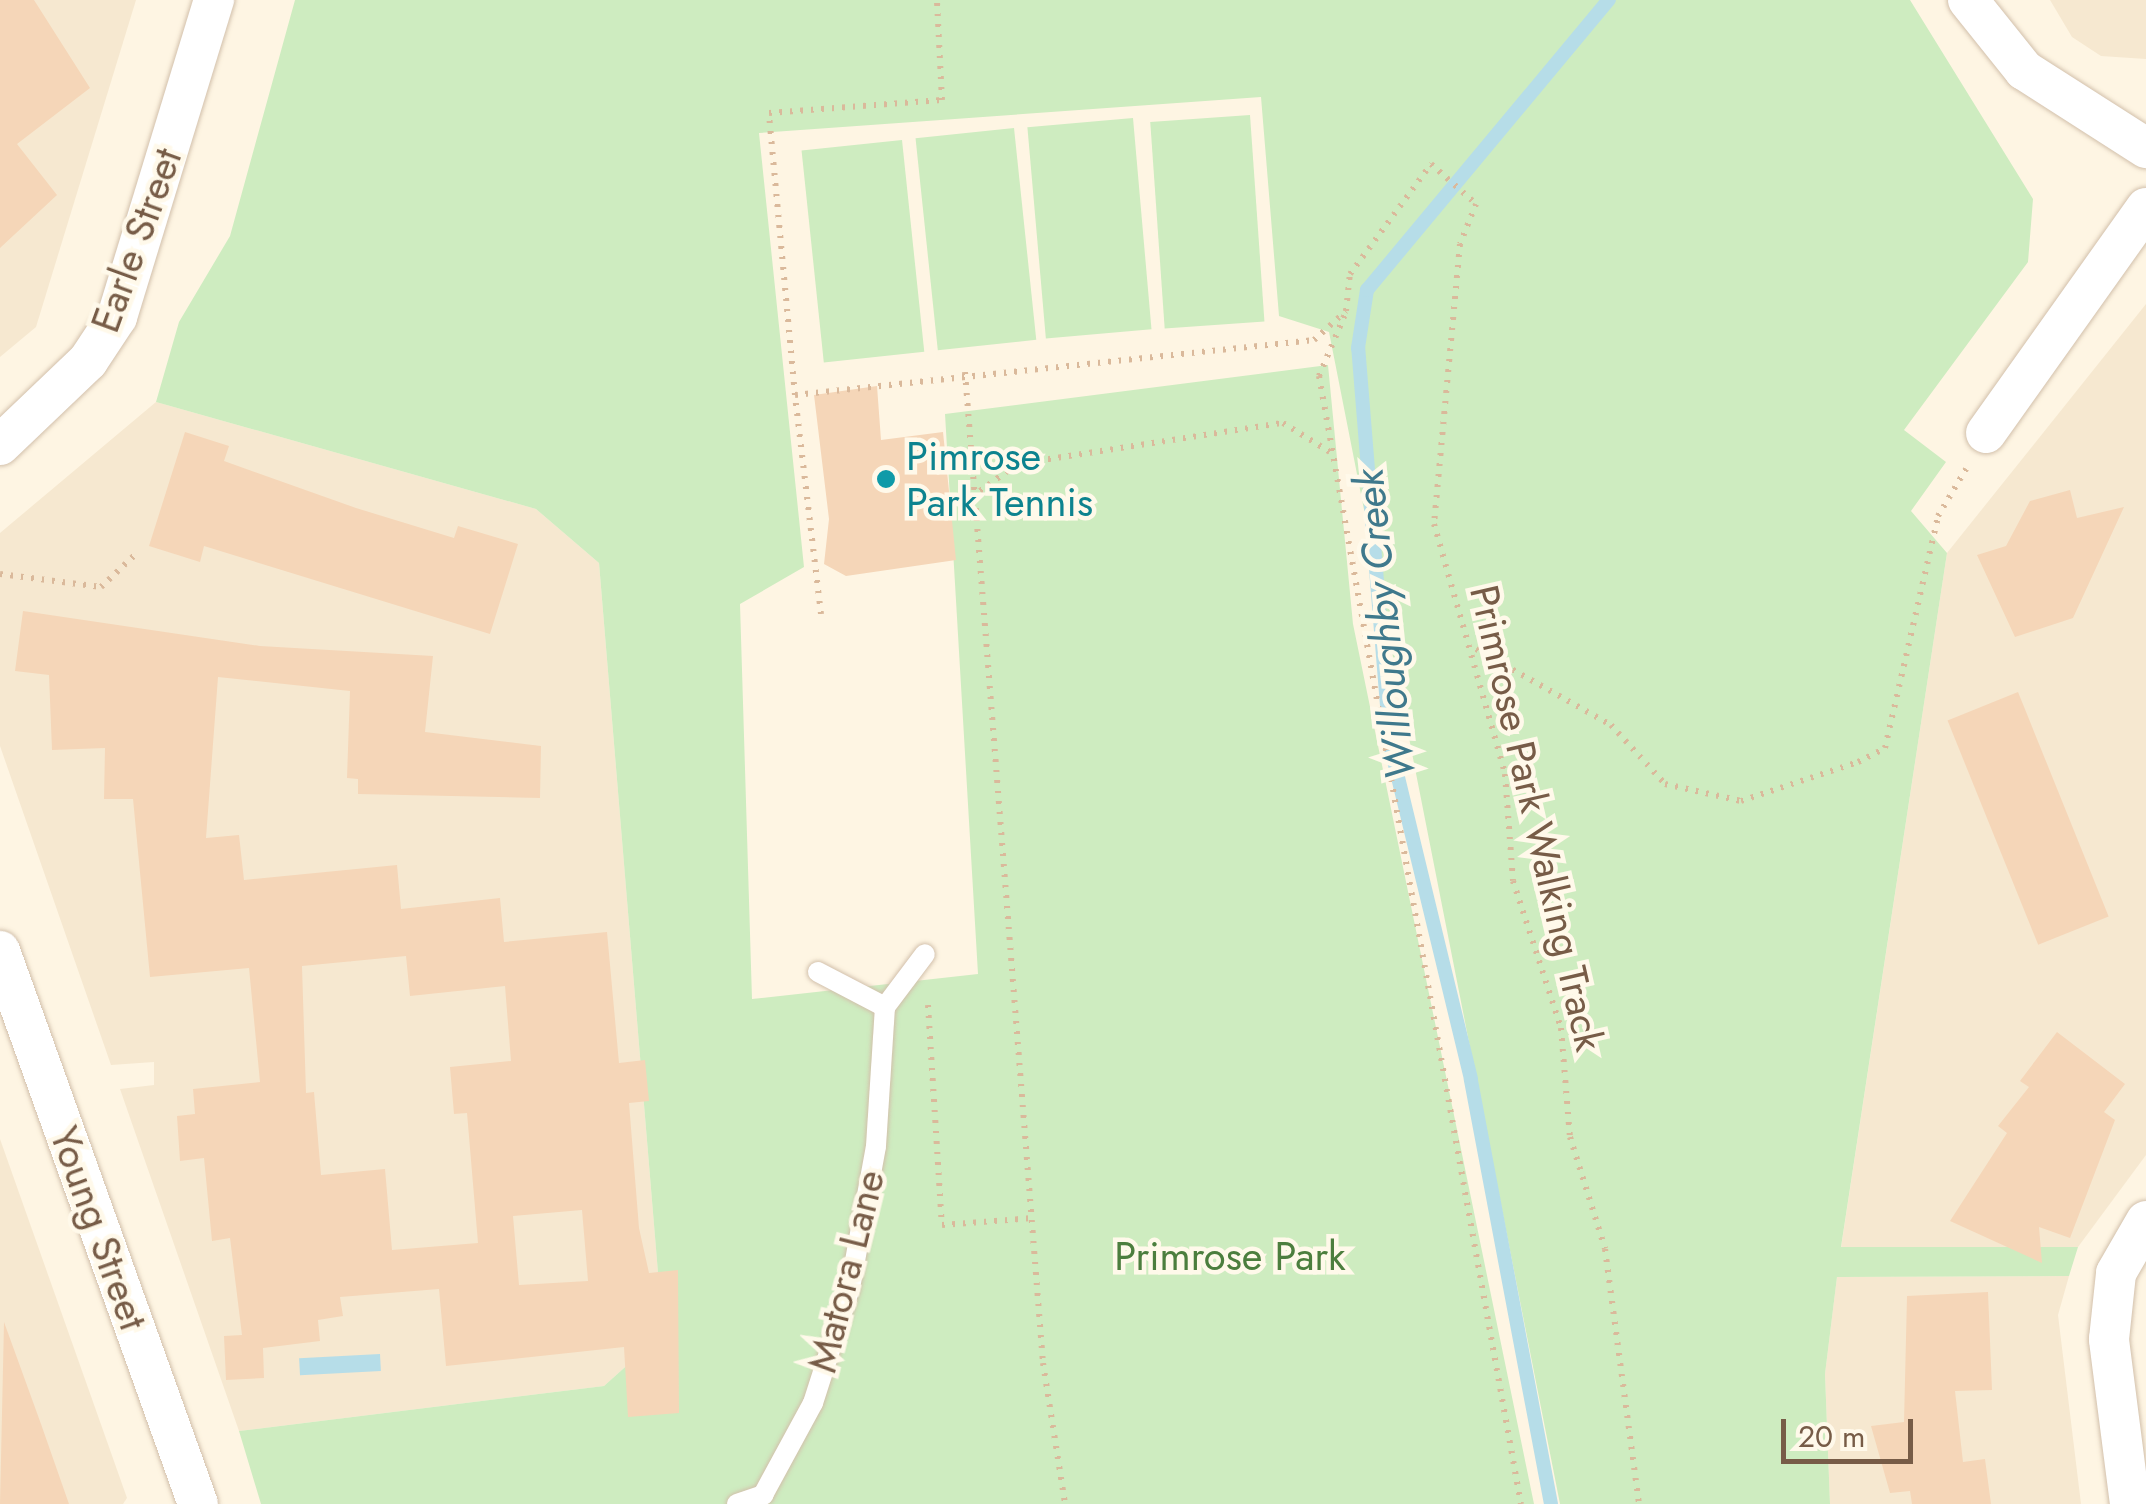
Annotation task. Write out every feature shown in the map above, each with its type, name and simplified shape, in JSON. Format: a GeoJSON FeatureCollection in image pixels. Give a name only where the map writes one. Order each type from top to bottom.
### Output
{"type":"FeatureCollection","features":[{"type":"Feature","properties":{"kind":"street","name":"Earle Street"},"geometry":{"type":"LineString","coordinates":[[0,445],[88,361],[117,317],[214,0]]}},
{"type":"Feature","properties":{"kind":"street"},"geometry":{"type":"LineString","coordinates":[[1968,0],[2024,70],[2146,148]]}},
{"type":"Feature","properties":{"kind":"street"},"geometry":{"type":"LineString","coordinates":[[1986,433],[2146,208]]}},
{"type":"Feature","properties":{"kind":"street","name":"Young Street"},"geometry":{"type":"LineString","coordinates":[[0,951],[198,1504]]}},
{"type":"Feature","properties":{"kind":"street"},"geometry":{"type":"LineString","coordinates":[[2130,1504],[2109,1339],[2116,1273],[2146,1221]]}},
{"type":"Feature","properties":{"kind":"lane"},"geometry":{"type":"LineString","coordinates":[[818,972],[885,1007],[925,954]]}},
{"type":"Feature","properties":{"kind":"lane","name":"Matora Lane"},"geometry":{"type":"LineString","coordinates":[[737,1504],[764,1495],[813,1403],[850,1288],[876,1146],[885,1007]]}},
{"type":"Feature","properties":{"kind":"path"},"geometry":{"type":"LineString","coordinates":[[820,614],[769,113],[942,100],[936,0]]}},
{"type":"Feature","properties":{"kind":"path","name":"Primrose Park Walking Track"},"geometry":{"type":"LineString","coordinates":[[1346,311],[1350,274],[1431,164],[1476,204],[1460,244],[1434,524],[1476,649],[1505,774],[1513,882],[1561,1028],[1570,1137],[1605,1248],[1639,1504]]}},
{"type":"Feature","properties":{"kind":"path"},"geometry":{"type":"LineString","coordinates":[[795,395],[965,372],[1314,340],[1346,311]]}},
{"type":"Feature","properties":{"kind":"path"},"geometry":{"type":"LineString","coordinates":[[1346,311],[1319,377],[1521,1504]]}},
{"type":"Feature","properties":{"kind":"path"},"geometry":{"type":"LineString","coordinates":[[965,372],[980,491],[1033,1218],[1065,1504]]}},
{"type":"Feature","properties":{"kind":"path"},"geometry":{"type":"LineString","coordinates":[[980,491],[1016,464],[1284,423],[1331,453]]}},
{"type":"Feature","properties":{"kind":"path"},"geometry":{"type":"LineString","coordinates":[[1476,649],[1611,725],[1665,784],[1741,801],[1858,762],[1886,748],[1938,516],[1986,433]]}},
{"type":"Feature","properties":{"kind":"path"},"geometry":{"type":"LineString","coordinates":[[0,574],[65,586],[113,582],[139,551]]}},
{"type":"Feature","properties":{"kind":"path"},"geometry":{"type":"LineString","coordinates":[[925,954],[942,1225],[1033,1218]]}},
{"type":"Feature","properties":{"kind":"shaded area"},"geometry":{"type":"Polygon","coordinates":[[[0,0],[136,0],[36,327],[0,357],[0,0]]]}},
{"type":"Feature","properties":{"kind":"shaded area"},"geometry":{"type":"Polygon","coordinates":[[[2050,0],[2146,0],[2146,59],[2101,56],[2072,37],[2050,0]]]}},
{"type":"Feature","properties":{"kind":"shaded area"},"geometry":{"type":"Polygon","coordinates":[[[2146,304],[2146,1155],[2078,1247],[1841,1248],[1947,553],[2146,304]]]}},
{"type":"Feature","properties":{"kind":"shaded area"},"geometry":{"type":"Polygon","coordinates":[[[156,402],[536,509],[599,563],[663,1333],[604,1386],[239,1431],[120,1089],[154,1085],[154,1062],[111,1065],[0,746],[0,533],[156,402]]]}},
{"type":"Feature","properties":{"kind":"shaded area"},"geometry":{"type":"Polygon","coordinates":[[[0,1139],[127,1498],[123,1504],[0,1504],[0,1139]]]}},
{"type":"Feature","properties":{"kind":"shaded area"},"geometry":{"type":"Polygon","coordinates":[[[2069,1276],[2058,1315],[2081,1504],[1830,1504],[1825,1374],[1837,1277],[2069,1276]]]}},
{"type":"Feature","properties":{"kind":"green space","name":"Primrose Park"},"geometry":{"type":"Polygon","coordinates":[[[295,0],[1910,0],[2033,199],[2028,262],[1904,430],[1946,462],[1911,511],[1947,553],[1841,1247],[2078,1247],[2069,1276],[1837,1277],[1825,1374],[1830,1504],[1560,1504],[1329,332],[1279,316],[1261,97],[759,133],[804,567],[740,604],[752,999],[978,974],[945,414],[1328,365],[1353,624],[1534,1504],[261,1504],[239,1431],[604,1386],[663,1333],[599,563],[536,509],[156,402],[179,322],[230,236],[295,0]]]}},
{"type":"Feature","properties":{"kind":"green space"},"geometry":{"type":"Polygon","coordinates":[[[1250,115],[1264,321],[1165,328],[1150,122],[1250,115]]]}},
{"type":"Feature","properties":{"kind":"green space"},"geometry":{"type":"Polygon","coordinates":[[[1133,118],[1151,329],[1046,338],[1027,127],[1133,118]]]}},
{"type":"Feature","properties":{"kind":"green space"},"geometry":{"type":"Polygon","coordinates":[[[1014,128],[1036,340],[938,350],[916,138],[1014,128]]]}},
{"type":"Feature","properties":{"kind":"green space"},"geometry":{"type":"Polygon","coordinates":[[[902,140],[924,352],[824,362],[802,151],[902,140]]]}},
{"type":"Feature","properties":{"kind":"water"},"geometry":{"type":"Polygon","coordinates":[[[380,1354],[381,1371],[300,1375],[299,1358],[380,1354]]]}},
{"type":"Feature","properties":{"kind":"building"},"geometry":{"type":"Polygon","coordinates":[[[0,0],[34,0],[90,88],[17,144],[57,195],[0,248],[0,0]]]}},
{"type":"Feature","properties":{"kind":"building","name":"Pimrose Park Tennis"},"geometry":{"type":"Polygon","coordinates":[[[877,386],[881,440],[943,432],[956,560],[846,576],[824,564],[829,519],[814,395],[877,386]]]}},
{"type":"Feature","properties":{"kind":"building"},"geometry":{"type":"Polygon","coordinates":[[[185,432],[229,446],[224,461],[356,508],[454,538],[458,526],[518,544],[490,634],[204,546],[200,562],[149,546],[185,432]]]}},
{"type":"Feature","properties":{"kind":"building"},"geometry":{"type":"Polygon","coordinates":[[[2070,490],[2077,518],[2124,507],[2073,618],[2015,637],[1977,555],[2006,546],[2030,501],[2070,490]]]}},
{"type":"Feature","properties":{"kind":"building"},"geometry":{"type":"Polygon","coordinates":[[[23,611],[260,646],[433,656],[425,732],[541,746],[540,798],[358,794],[358,779],[347,778],[350,691],[218,677],[206,838],[239,835],[244,880],[397,865],[401,909],[500,898],[504,942],[607,932],[619,1063],[645,1060],[649,1101],[629,1103],[639,1228],[649,1273],[678,1270],[679,1413],[628,1417],[624,1347],[446,1366],[439,1289],[340,1297],[343,1316],[318,1320],[320,1341],[263,1348],[264,1378],[226,1380],[224,1336],[242,1335],[230,1238],[212,1241],[204,1158],[180,1161],[177,1116],[195,1114],[193,1089],[260,1082],[249,968],[150,977],[133,799],[104,799],[105,748],[52,750],[49,675],[15,671],[23,611]],[[406,956],[302,966],[306,1093],[314,1092],[321,1175],[385,1169],[392,1250],[478,1243],[467,1113],[454,1114],[450,1067],[511,1061],[505,986],[410,996],[406,956]],[[582,1210],[513,1216],[519,1285],[588,1281],[582,1210]]]}},
{"type":"Feature","properties":{"kind":"building"},"geometry":{"type":"Polygon","coordinates":[[[2018,692],[2109,916],[2038,945],[1948,720],[2018,692]]]}},
{"type":"Feature","properties":{"kind":"building"},"geometry":{"type":"Polygon","coordinates":[[[2057,1032],[2125,1084],[2104,1112],[2115,1120],[2070,1238],[2039,1227],[2042,1263],[1950,1221],[2007,1133],[1998,1126],[2029,1087],[2020,1081],[2057,1032]]]}},
{"type":"Feature","properties":{"kind":"building"},"geometry":{"type":"Polygon","coordinates":[[[1988,1292],[1992,1390],[1955,1391],[1963,1462],[1985,1459],[1991,1504],[1912,1504],[1910,1491],[1890,1493],[1871,1426],[1904,1422],[1907,1296],[1988,1292]]]}},
{"type":"Feature","properties":{"kind":"building"},"geometry":{"type":"Polygon","coordinates":[[[4,1322],[41,1424],[69,1504],[0,1504],[4,1322]]]}},
{"type":"Feature","properties":{"kind":"waterway","name":"Willoughby Creek"},"geometry":{"type":"LineString","coordinates":[[1551,1504],[1471,1079],[1390,743],[1358,348],[1367,290],[1609,0]]}},
{"type":"Feature","properties":{"kind":"place","name":"Pimrose Park Tennis"},"geometry":{"type":"Point","coordinates":[886,479]}}]}
